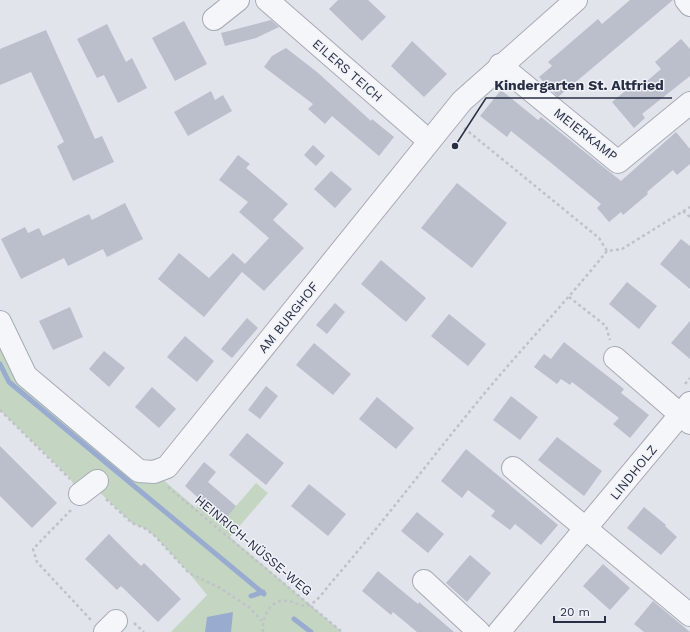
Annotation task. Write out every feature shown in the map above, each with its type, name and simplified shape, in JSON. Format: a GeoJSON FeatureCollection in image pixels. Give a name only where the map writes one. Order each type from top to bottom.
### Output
{"type":"FeatureCollection","features":[{"type":"Feature","properties":{"kind":"street"},"geometry":{"type":"LineString","coordinates":[[214,19],[238,0]]}},
{"type":"Feature","properties":{"kind":"street","name":"EILERS TEICH"},"geometry":{"type":"LineString","coordinates":[[267,0],[429,141]]}},
{"type":"Feature","properties":{"kind":"street","name":"AM BURGHOF"},"geometry":{"type":"LineString","coordinates":[[154,472],[167,467],[462,101],[500,65],[576,0]]}},
{"type":"Feature","properties":{"kind":"street"},"geometry":{"type":"LineString","coordinates":[[686,0],[690,5]]}},
{"type":"Feature","properties":{"kind":"street","name":"MEIERKAMP"},"geometry":{"type":"LineString","coordinates":[[500,65],[618,162],[690,103]]}},
{"type":"Feature","properties":{"kind":"street"},"geometry":{"type":"LineString","coordinates":[[0,322],[26,376],[115,459],[139,470],[154,472]]}},
{"type":"Feature","properties":{"kind":"street","name":"LINDHOLZ"},"geometry":{"type":"LineString","coordinates":[[499,632],[687,414],[615,358]]}},
{"type":"Feature","properties":{"kind":"street"},"geometry":{"type":"LineString","coordinates":[[513,468],[690,615]]}},
{"type":"Feature","properties":{"kind":"street"},"geometry":{"type":"LineString","coordinates":[[424,581],[479,632]]}},
{"type":"Feature","properties":{"kind":"path"},"geometry":{"type":"LineString","coordinates":[[449,116],[598,238],[606,251]]}},
{"type":"Feature","properties":{"kind":"path"},"geometry":{"type":"LineString","coordinates":[[263,632],[262,621],[268,608],[279,601],[290,601],[301,606],[309,605],[318,598],[480,399],[570,298],[606,251],[622,249],[690,207]]}},
{"type":"Feature","properties":{"kind":"path"},"geometry":{"type":"LineString","coordinates":[[684,211],[690,216]]}},
{"type":"Feature","properties":{"kind":"path"},"geometry":{"type":"LineString","coordinates":[[570,298],[606,326],[615,358]]}},
{"type":"Feature","properties":{"kind":"path"},"geometry":{"type":"LineString","coordinates":[[0,410],[69,477],[90,487],[132,523],[146,529],[155,536],[189,573],[220,588],[249,607],[262,621]]}},
{"type":"Feature","properties":{"kind":"path","name":"HEINRICH-NÜSSE-WEG"},"geometry":{"type":"LineString","coordinates":[[154,472],[165,484],[342,632]]}},
{"type":"Feature","properties":{"kind":"path"},"geometry":{"type":"LineString","coordinates":[[90,487],[80,501],[33,548],[37,562],[106,627]]}},
{"type":"Feature","properties":{"kind":"green space"},"geometry":{"type":"Polygon","coordinates":[[[0,334],[26,376],[154,472],[203,514],[196,507],[201,502],[224,520],[256,483],[268,493],[230,537],[342,632],[171,632],[207,595],[155,536],[146,529],[132,523],[93,486],[80,494],[69,477],[0,410],[0,334]]]}},
{"type":"Feature","properties":{"kind":"water"},"geometry":{"type":"Polygon","coordinates":[[[233,612],[231,632],[205,632],[207,617],[233,612]]]}},
{"type":"Feature","properties":{"kind":"building"},"geometry":{"type":"Polygon","coordinates":[[[338,0],[368,0],[386,17],[362,41],[329,9],[338,0]]]}},
{"type":"Feature","properties":{"kind":"building"},"geometry":{"type":"Polygon","coordinates":[[[630,0],[673,0],[558,97],[539,77],[552,66],[548,62],[598,19],[602,24],[630,0]]]}},
{"type":"Feature","properties":{"kind":"building"},"geometry":{"type":"Polygon","coordinates":[[[271,20],[279,27],[256,38],[225,46],[221,33],[271,20]]]}},
{"type":"Feature","properties":{"kind":"building"},"geometry":{"type":"Polygon","coordinates":[[[184,21],[207,64],[175,81],[152,38],[184,21]]]}},
{"type":"Feature","properties":{"kind":"building"},"geometry":{"type":"Polygon","coordinates":[[[107,24],[126,62],[132,58],[147,88],[118,103],[104,75],[97,78],[77,39],[107,24]]]}},
{"type":"Feature","properties":{"kind":"building"},"geometry":{"type":"Polygon","coordinates":[[[46,30],[95,139],[102,136],[114,162],[73,181],[57,146],[64,142],[31,72],[0,85],[0,49],[46,30]]]}},
{"type":"Feature","properties":{"kind":"building"},"geometry":{"type":"Polygon","coordinates":[[[681,39],[690,49],[690,76],[642,114],[645,118],[634,128],[612,102],[635,83],[639,88],[661,69],[655,62],[681,39]]]}},
{"type":"Feature","properties":{"kind":"building"},"geometry":{"type":"Polygon","coordinates":[[[412,41],[447,74],[424,97],[391,66],[412,41]]]}},
{"type":"Feature","properties":{"kind":"building"},"geometry":{"type":"Polygon","coordinates":[[[286,48],[317,72],[371,121],[372,119],[394,137],[379,156],[332,116],[325,124],[308,109],[313,104],[264,67],[272,56],[286,48]]]}},
{"type":"Feature","properties":{"kind":"building"},"geometry":{"type":"Polygon","coordinates":[[[501,90],[538,120],[541,117],[621,181],[676,132],[690,149],[690,164],[677,175],[673,170],[623,215],[621,212],[609,222],[597,208],[601,204],[550,162],[511,131],[507,137],[480,116],[501,90]]]}},
{"type":"Feature","properties":{"kind":"building"},"geometry":{"type":"Polygon","coordinates":[[[211,91],[215,100],[223,95],[232,111],[188,136],[174,112],[211,91]]]}},
{"type":"Feature","properties":{"kind":"building"},"geometry":{"type":"Polygon","coordinates":[[[313,145],[325,156],[316,166],[304,155],[313,145]]]}},
{"type":"Feature","properties":{"kind":"building"},"geometry":{"type":"Polygon","coordinates":[[[238,155],[250,164],[246,168],[288,204],[273,220],[304,248],[264,291],[242,272],[204,317],[158,279],[179,253],[209,278],[233,253],[245,264],[269,238],[239,212],[248,202],[219,180],[238,155]]]}},
{"type":"Feature","properties":{"kind":"building"},"geometry":{"type":"Polygon","coordinates":[[[331,171],[352,189],[335,208],[314,189],[331,171]]]}},
{"type":"Feature","properties":{"kind":"building"},"geometry":{"type":"Polygon","coordinates":[[[457,183],[507,223],[472,268],[421,228],[457,183]]]}},
{"type":"Feature","properties":{"kind":"building"},"geometry":{"type":"Polygon","coordinates":[[[125,203],[143,239],[107,257],[103,249],[68,266],[64,258],[21,279],[1,239],[25,227],[28,233],[39,228],[43,236],[89,214],[92,220],[125,203]]]}},
{"type":"Feature","properties":{"kind":"building"},"geometry":{"type":"Polygon","coordinates":[[[681,239],[690,246],[690,289],[660,264],[681,239]]]}},
{"type":"Feature","properties":{"kind":"building"},"geometry":{"type":"Polygon","coordinates":[[[381,260],[426,298],[406,322],[361,284],[381,260]]]}},
{"type":"Feature","properties":{"kind":"building"},"geometry":{"type":"Polygon","coordinates":[[[627,282],[657,306],[639,329],[609,304],[627,282]]]}},
{"type":"Feature","properties":{"kind":"building"},"geometry":{"type":"Polygon","coordinates":[[[335,303],[345,312],[327,334],[316,325],[335,303]]]}},
{"type":"Feature","properties":{"kind":"building"},"geometry":{"type":"Polygon","coordinates":[[[70,307],[83,337],[53,350],[39,321],[70,307]]]}},
{"type":"Feature","properties":{"kind":"building"},"geometry":{"type":"Polygon","coordinates":[[[449,314],[486,344],[468,366],[431,336],[449,314]]]}},
{"type":"Feature","properties":{"kind":"building"},"geometry":{"type":"Polygon","coordinates":[[[247,318],[258,328],[232,358],[221,349],[247,318]]]}},
{"type":"Feature","properties":{"kind":"building"},"geometry":{"type":"Polygon","coordinates":[[[690,321],[690,359],[671,343],[690,321]]]}},
{"type":"Feature","properties":{"kind":"building"},"geometry":{"type":"Polygon","coordinates":[[[185,336],[214,361],[197,382],[167,357],[185,336]]]}},
{"type":"Feature","properties":{"kind":"building"},"geometry":{"type":"Polygon","coordinates":[[[564,342],[624,389],[621,393],[649,415],[630,438],[613,424],[619,418],[572,382],[570,385],[561,379],[557,384],[534,367],[544,354],[551,359],[564,342]]]}},
{"type":"Feature","properties":{"kind":"building"},"geometry":{"type":"Polygon","coordinates":[[[314,343],[351,374],[333,395],[296,365],[314,343]]]}},
{"type":"Feature","properties":{"kind":"building"},"geometry":{"type":"Polygon","coordinates":[[[104,351],[125,368],[109,387],[89,369],[104,351]]]}},
{"type":"Feature","properties":{"kind":"building"},"geometry":{"type":"Polygon","coordinates":[[[266,386],[278,396],[260,419],[248,410],[266,386]]]}},
{"type":"Feature","properties":{"kind":"building"},"geometry":{"type":"Polygon","coordinates":[[[152,387],[176,409],[159,428],[135,407],[152,387]]]}},
{"type":"Feature","properties":{"kind":"building"},"geometry":{"type":"Polygon","coordinates":[[[511,396],[538,417],[520,440],[493,420],[511,396]]]}},
{"type":"Feature","properties":{"kind":"building"},"geometry":{"type":"Polygon","coordinates":[[[377,397],[414,428],[396,449],[359,419],[377,397]]]}},
{"type":"Feature","properties":{"kind":"building"},"geometry":{"type":"Polygon","coordinates":[[[247,433],[284,463],[266,485],[229,455],[247,433]]]}},
{"type":"Feature","properties":{"kind":"building"},"geometry":{"type":"Polygon","coordinates":[[[557,437],[602,471],[584,496],[538,460],[557,437]]]}},
{"type":"Feature","properties":{"kind":"building"},"geometry":{"type":"Polygon","coordinates":[[[0,446],[57,503],[32,528],[0,496],[0,446]]]}},
{"type":"Feature","properties":{"kind":"building"},"geometry":{"type":"Polygon","coordinates":[[[466,449],[558,525],[541,545],[515,524],[510,530],[491,516],[495,511],[468,490],[462,498],[441,481],[466,449]]]}},
{"type":"Feature","properties":{"kind":"building"},"geometry":{"type":"Polygon","coordinates":[[[204,462],[216,472],[208,482],[236,506],[224,521],[185,486],[204,462]]]}},
{"type":"Feature","properties":{"kind":"building"},"geometry":{"type":"Polygon","coordinates":[[[309,484],[346,514],[328,536],[291,506],[309,484]]]}},
{"type":"Feature","properties":{"kind":"building"},"geometry":{"type":"Polygon","coordinates":[[[644,507],[666,525],[665,526],[677,537],[661,555],[627,528],[644,507]]]}},
{"type":"Feature","properties":{"kind":"building"},"geometry":{"type":"Polygon","coordinates":[[[417,512],[444,534],[428,553],[401,531],[417,512]]]}},
{"type":"Feature","properties":{"kind":"building"},"geometry":{"type":"Polygon","coordinates":[[[109,534],[141,566],[144,563],[181,599],[158,622],[121,586],[117,590],[85,559],[109,534]]]}},
{"type":"Feature","properties":{"kind":"building"},"geometry":{"type":"Polygon","coordinates":[[[470,555],[491,573],[467,602],[446,583],[470,555]]]}},
{"type":"Feature","properties":{"kind":"building"},"geometry":{"type":"Polygon","coordinates":[[[603,564],[630,588],[610,610],[583,586],[603,564]]]}},
{"type":"Feature","properties":{"kind":"building"},"geometry":{"type":"Polygon","coordinates":[[[378,571],[418,604],[419,602],[454,632],[417,632],[393,612],[391,615],[362,591],[378,571]]]}},
{"type":"Feature","properties":{"kind":"building"},"geometry":{"type":"Polygon","coordinates":[[[653,601],[690,632],[644,632],[634,624],[653,601]]]}},
{"type":"Feature","properties":{"kind":"waterway"},"geometry":{"type":"LineString","coordinates":[[0,364],[9,382],[264,594]]}},
{"type":"Feature","properties":{"kind":"waterway"},"geometry":{"type":"LineString","coordinates":[[251,596],[263,592]]}},
{"type":"Feature","properties":{"kind":"waterway"},"geometry":{"type":"LineString","coordinates":[[294,619],[311,632]]}},
{"type":"Feature","properties":{"kind":"place","name":"Kindergarten St. Altfried"},"geometry":{"type":"Point","coordinates":[455,146]}}]}
